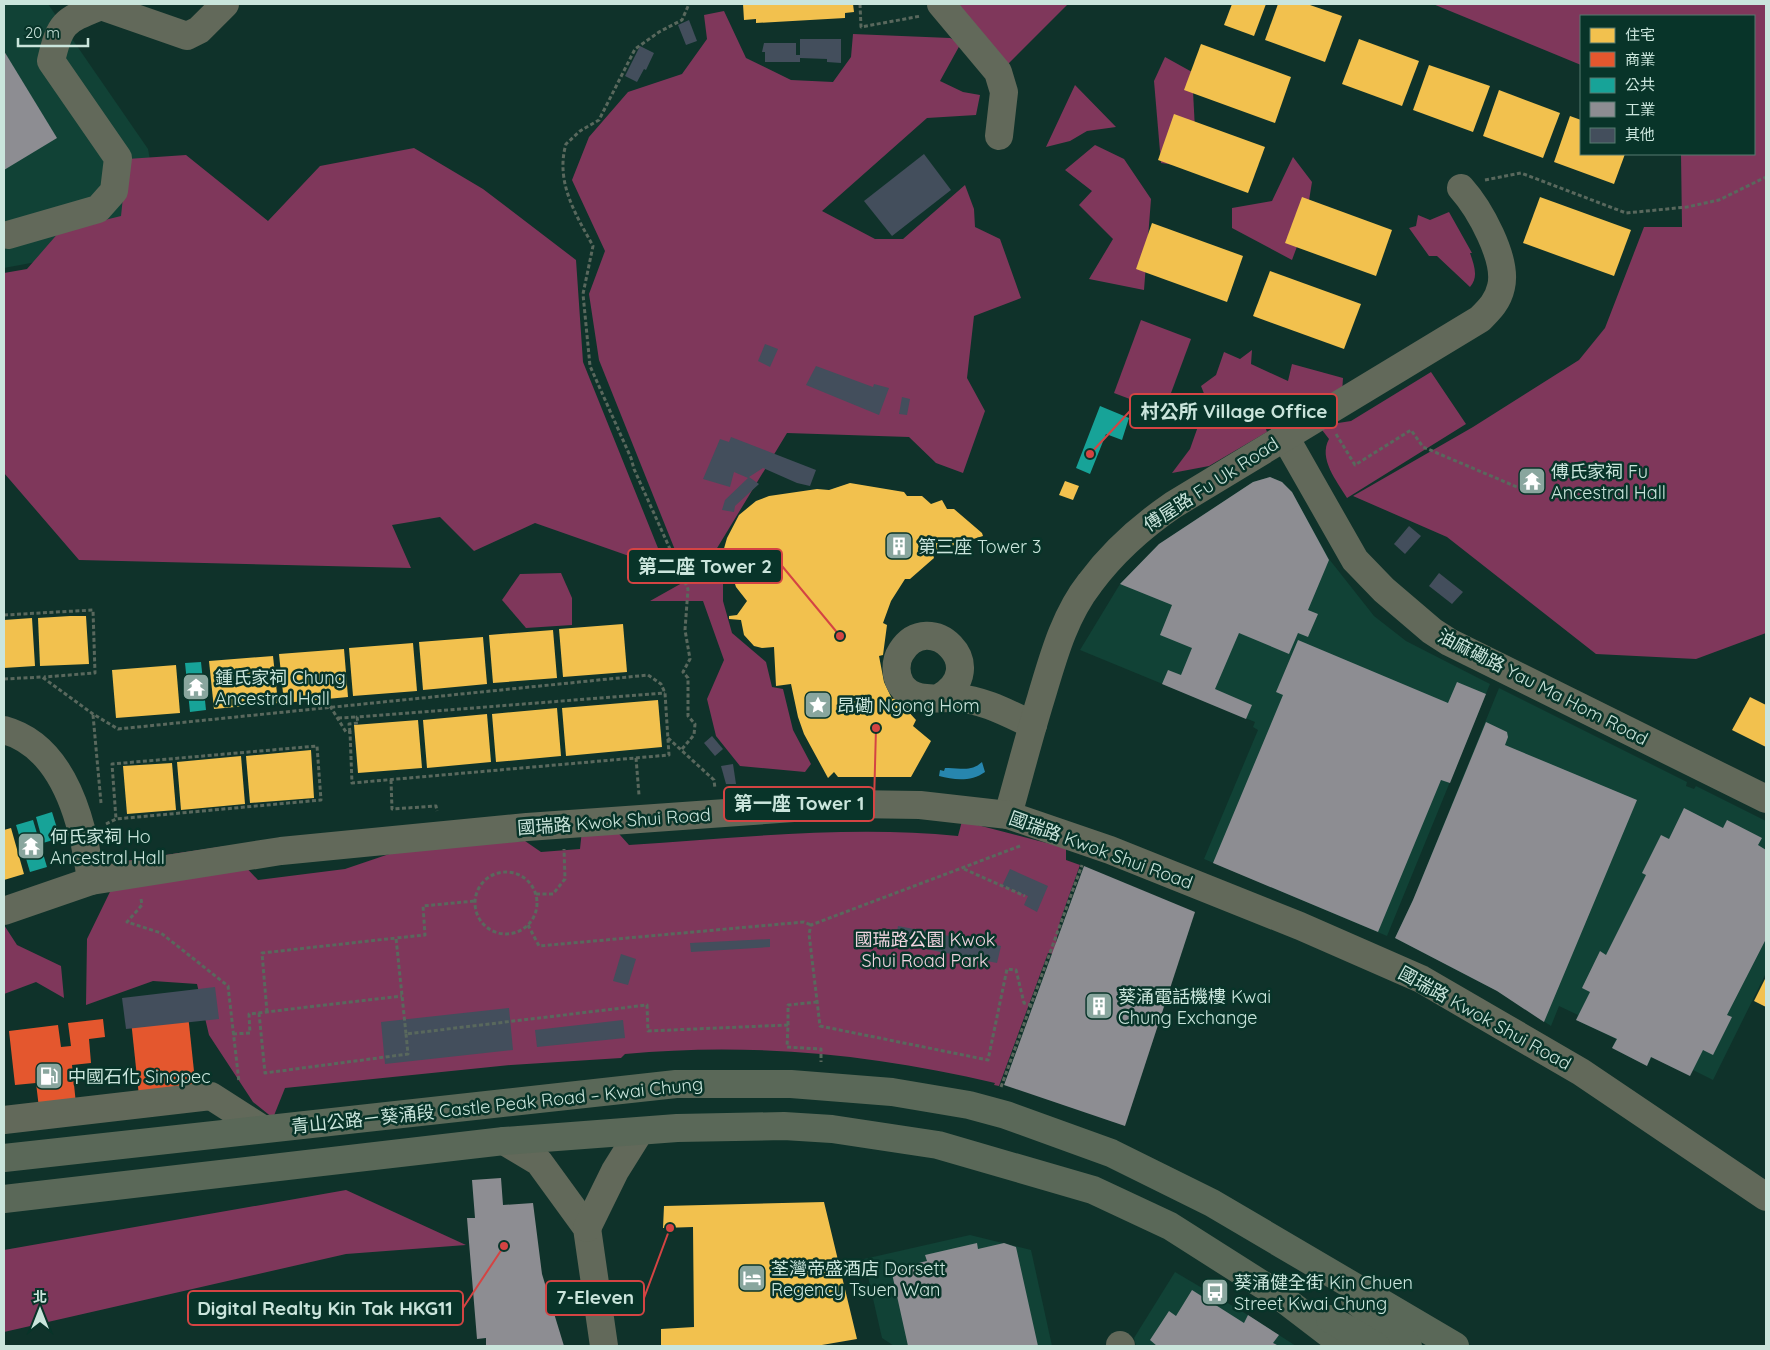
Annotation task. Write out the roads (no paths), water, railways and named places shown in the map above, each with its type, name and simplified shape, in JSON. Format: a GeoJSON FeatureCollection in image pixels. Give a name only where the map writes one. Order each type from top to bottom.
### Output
{"type":"FeatureCollection","features":[{"type":"Feature","properties":{"kind":"main road","name":"青山公路－葵涌段 Castle Peak Road – Kwai Chung"},"geometry":{"type":"LineString","coordinates":[[4,1158],[261,1128],[676,1084],[791,1084],[892,1092],[978,1107],[1006,1115],[1111,1153],[1212,1203],[1455,1346]]}},
{"type":"Feature","properties":{"kind":"main road","name":"青山公路－葵涌段 Castle Peak Road – Kwai Chung"},"geometry":{"type":"LineString","coordinates":[[4,1199],[504,1141],[677,1128],[784,1126],[832,1129],[946,1148],[1094,1190],[1170,1226],[1276,1294],[1345,1346]]}},
{"type":"Feature","properties":{"kind":"main road","name":"青山公路－葵涌段 Castle Peak Road – Kwai Chung"},"geometry":{"type":"LineString","coordinates":[[1314,1264],[1408,1346]]}},
{"type":"Feature","properties":{"kind":"main road","name":"青山公路－葵涌段 Castle Peak Road – Kwai Chung"},"geometry":{"type":"LineString","coordinates":[[1276,1294],[1317,1312],[1376,1346]]}},
{"type":"Feature","properties":{"kind":"street"},"geometry":{"type":"LineString","coordinates":[[8,235],[98,209],[114,191],[118,158],[51,61],[58,34],[70,18],[101,6],[187,36],[199,30],[225,4]]}},
{"type":"Feature","properties":{"kind":"street"},"geometry":{"type":"LineString","coordinates":[[944,7],[998,72],[1004,92],[999,136]]}},
{"type":"Feature","properties":{"kind":"street","name":"傅屋路 Fu Uk Road"},"geometry":{"type":"LineString","coordinates":[[1008,815],[1054,652],[1070,616],[1089,584],[1110,558],[1141,528],[1173,505],[1480,319],[1494,305],[1502,286],[1494,244],[1476,204],[1461,188]]}},
{"type":"Feature","properties":{"kind":"street","name":"油麻磡路 Yau Ma Hom Road"},"geometry":{"type":"LineString","coordinates":[[1285,437],[1355,560],[1384,590],[1432,632],[1766,799]]}},
{"type":"Feature","properties":{"kind":"street"},"geometry":{"type":"LineString","coordinates":[[939,698],[955,685],[959,675],[960,664],[957,654],[951,645],[942,639],[932,636],[921,636],[911,640],[898,656],[896,666],[902,686],[909,693],[918,698],[939,698],[960,698],[984,704],[1033,725]]}},
{"type":"Feature","properties":{"kind":"street"},"geometry":{"type":"LineString","coordinates":[[959,675],[965,685],[984,704]]}},
{"type":"Feature","properties":{"kind":"street"},"geometry":{"type":"LineString","coordinates":[[4,730],[36,746],[56,768],[73,804],[86,845],[90,881]]}},
{"type":"Feature","properties":{"kind":"street","name":"國瑞路 Kwok Shui Road"},"geometry":{"type":"LineString","coordinates":[[4,911],[90,881],[281,851],[527,827],[851,804],[920,805],[1008,815],[1102,847],[1196,883],[1421,979],[1581,1072],[1766,1197]]}},
{"type":"Feature","properties":{"kind":"street"},"geometry":{"type":"LineString","coordinates":[[4,1120],[211,1096],[261,1128]]}},
{"type":"Feature","properties":{"kind":"street"},"geometry":{"type":"LineString","coordinates":[[587,1228],[615,1171],[640,1131]]}},
{"type":"Feature","properties":{"kind":"street"},"geometry":{"type":"LineString","coordinates":[[504,1141],[539,1162],[587,1228],[604,1346]]}},
{"type":"Feature","properties":{"kind":"water"},"geometry":{"type":"Polygon","coordinates":[[[982,762],[985,772],[968,779],[939,776],[940,770],[944,771],[945,768],[969,768],[982,762]]]}},
{"type":"Feature","properties":{"kind":"place","name":"村公所 Village Office"},"geometry":{"type":"Point","coordinates":[1090,454]}},
{"type":"Feature","properties":{"kind":"place","name":"傅氏家祠 Fu Ancestral Hall"},"geometry":{"type":"Point","coordinates":[1532,481]}},
{"type":"Feature","properties":{"kind":"place","name":"第三座 Tower 3"},"geometry":{"type":"Point","coordinates":[899,546]}},
{"type":"Feature","properties":{"kind":"place","name":"第二座 Tower 2"},"geometry":{"type":"Point","coordinates":[840,636]}},
{"type":"Feature","properties":{"kind":"place","name":"鍾氏家祠 Chung Ancestral Hall"},"geometry":{"type":"Point","coordinates":[196,687]}},
{"type":"Feature","properties":{"kind":"place","name":"昂磡 Ngong Hom"},"geometry":{"type":"Point","coordinates":[818,705]}},
{"type":"Feature","properties":{"kind":"place","name":"第一座 Tower 1"},"geometry":{"type":"Point","coordinates":[876,728]}},
{"type":"Feature","properties":{"kind":"place","name":"何氏家祠 Ho Ancestral Hall"},"geometry":{"type":"Point","coordinates":[31,846]}},
{"type":"Feature","properties":{"kind":"place","name":"葵涌電話機樓 Kwai Chung Exchange"},"geometry":{"type":"Point","coordinates":[1099,1006]}},
{"type":"Feature","properties":{"kind":"place","name":"中國石化 Sinopec"},"geometry":{"type":"Point","coordinates":[49,1076]}},
{"type":"Feature","properties":{"kind":"place","name":"7-Eleven"},"geometry":{"type":"Point","coordinates":[670,1228]}},
{"type":"Feature","properties":{"kind":"place","name":"Digital Realty Kin Tak HKG11"},"geometry":{"type":"Point","coordinates":[504,1246]}},
{"type":"Feature","properties":{"kind":"place","name":"荃灣帝盛酒店 Dorsett Regency Tsuen Wan"},"geometry":{"type":"Point","coordinates":[752,1278]}},
{"type":"Feature","properties":{"kind":"place","name":"葵涌健全街 Kin Chuen Street Kwai Chung"},"geometry":{"type":"Point","coordinates":[1215,1292]}},
{"type":"Feature","properties":{"kind":"park label","name":"國瑞路公園 Kwok Shui Road Park"},"geometry":{"type":"Point","coordinates":[925,950]}}]}
